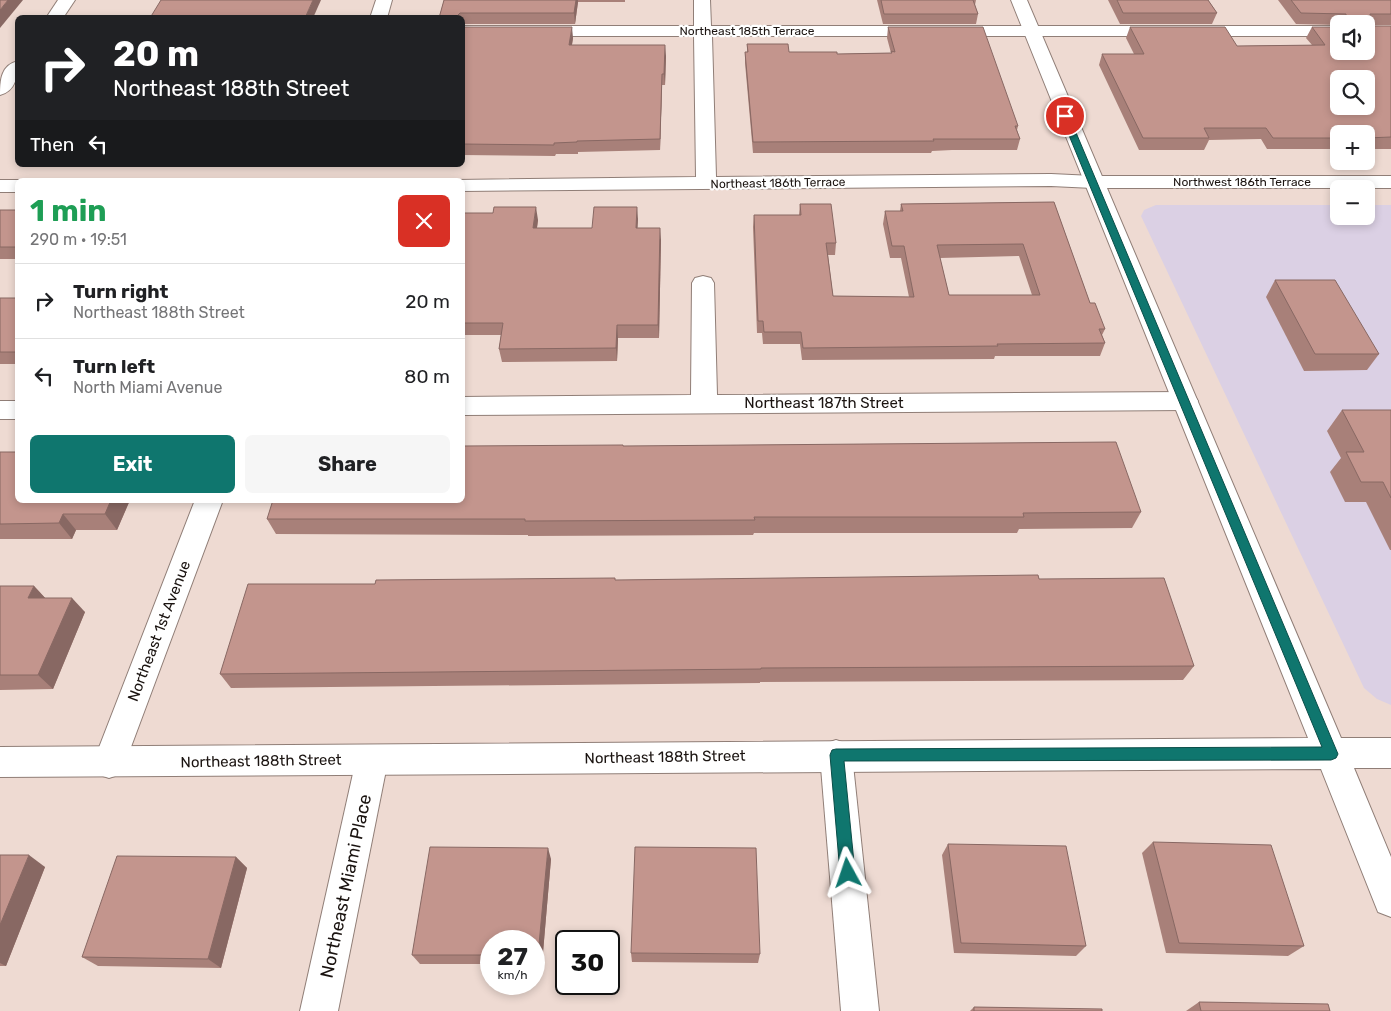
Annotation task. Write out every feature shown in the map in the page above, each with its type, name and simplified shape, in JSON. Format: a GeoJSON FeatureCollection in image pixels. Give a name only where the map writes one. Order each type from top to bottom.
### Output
{"type":"FeatureCollection","features":[{"type":"Feature","properties":{"kind":"street"},"geometry":{"type":"LineString","coordinates":[[56,15],[67,0]]}},
{"type":"Feature","properties":{"kind":"street"},"geometry":{"type":"LineString","coordinates":[[379,15],[384,0]]}},
{"type":"Feature","properties":{"kind":"street"},"geometry":{"type":"LineString","coordinates":[[702,0],[706,184]]}},
{"type":"Feature","properties":{"kind":"street"},"geometry":{"type":"LineString","coordinates":[[1019,0],[1391,899]]}},
{"type":"Feature","properties":{"kind":"street","name":"Northeast 185th Terrace"},"geometry":{"type":"LineString","coordinates":[[465,31],[1330,31]]}},
{"type":"Feature","properties":{"kind":"street"},"geometry":{"type":"LineString","coordinates":[[0,89],[15,70]]}},
{"type":"Feature","properties":{"kind":"street","name":"Northeast 186th Terrace"},"geometry":{"type":"LineString","coordinates":[[465,185],[1051,180],[1093,182]]}},
{"type":"Feature","properties":{"kind":"street","name":"Northwest 186th Terrace"},"geometry":{"type":"LineString","coordinates":[[1093,182],[1391,182]]}},
{"type":"Feature","properties":{"kind":"street"},"geometry":{"type":"LineString","coordinates":[[0,186],[15,186]]}},
{"type":"Feature","properties":{"kind":"street"},"geometry":{"type":"LineString","coordinates":[[703,283],[704,404]]}},
{"type":"Feature","properties":{"kind":"street","name":"Northeast 187th Street"},"geometry":{"type":"LineString","coordinates":[[465,406],[1185,401]]}},
{"type":"Feature","properties":{"kind":"street"},"geometry":{"type":"LineString","coordinates":[[0,410],[15,410]]}},
{"type":"Feature","properties":{"kind":"street","name":"Northeast 1st Avenue"},"geometry":{"type":"LineString","coordinates":[[109,763],[207,503]]}},
{"type":"Feature","properties":{"kind":"street","name":"Northeast 188th Street"},"geometry":{"type":"LineString","coordinates":[[0,762],[109,763],[836,755],[1391,753]]}},
{"type":"Feature","properties":{"kind":"street"},"geometry":{"type":"LineString","coordinates":[[836,755],[860,1011]]}},
{"type":"Feature","properties":{"kind":"street","name":"Northeast Miami Place"},"geometry":{"type":"LineString","coordinates":[[320,1011],[372,760]]}},
{"type":"Feature","properties":{"kind":"shaded area"},"geometry":{"type":"Polygon","coordinates":[[[1156,205],[1330,205],[1330,225],[1375,225],[1375,205],[1391,205],[1391,705],[1377,699],[1364,688],[1141,216],[1144,210],[1156,205]]]}},
{"type":"Feature","properties":{"kind":"building"},"geometry":{"type":"Polygon","coordinates":[[[0,0],[8,0],[0,10],[0,0]]]}},
{"type":"Feature","properties":{"kind":"building"},"geometry":{"type":"Polygon","coordinates":[[[161,0],[313,0],[306,15],[152,15],[161,0]]]}},
{"type":"Feature","properties":{"kind":"building"},"geometry":{"type":"Polygon","coordinates":[[[444,0],[576,0],[574,13],[460,13],[458,15],[440,15],[444,0]]]}},
{"type":"Feature","properties":{"kind":"building"},"geometry":{"type":"Polygon","coordinates":[[[881,0],[973,0],[978,14],[884,14],[881,0]]]}},
{"type":"Feature","properties":{"kind":"building"},"geometry":{"type":"Polygon","coordinates":[[[1117,0],[1208,0],[1217,13],[1123,13],[1117,0]]]}},
{"type":"Feature","properties":{"kind":"building"},"geometry":{"type":"Polygon","coordinates":[[[1291,0],[1391,0],[1391,14],[1301,13],[1291,0]]]}},
{"type":"Feature","properties":{"kind":"building"},"geometry":{"type":"Polygon","coordinates":[[[1375,26],[1391,26],[1391,137],[1375,138],[1375,125],[1330,125],[1330,138],[1273,138],[1266,128],[1204,128],[1209,138],[1143,138],[1102,54],[1144,54],[1130,27],[1225,27],[1237,46],[1325,45],[1312,27],[1330,27],[1330,60],[1375,60],[1375,26]]]}},
{"type":"Feature","properties":{"kind":"building"},"geometry":{"type":"Polygon","coordinates":[[[465,27],[572,27],[569,45],[665,45],[660,139],[577,141],[554,143],[554,145],[465,144],[465,27]]]}},
{"type":"Feature","properties":{"kind":"building"},"geometry":{"type":"Polygon","coordinates":[[[888,27],[983,27],[1018,126],[1015,126],[1020,139],[753,142],[745,52],[748,52],[747,44],[788,44],[789,52],[837,52],[837,54],[892,53],[891,51],[895,52],[888,27]]]}},
{"type":"Feature","properties":{"kind":"building"},"geometry":{"type":"Polygon","coordinates":[[[1054,202],[1090,303],[1095,303],[1105,329],[1099,329],[1105,343],[803,348],[801,332],[764,332],[763,321],[758,321],[754,215],[801,215],[800,204],[831,204],[836,243],[826,243],[833,296],[914,297],[904,246],[892,246],[885,211],[903,211],[901,204],[1054,202]],[[1023,244],[937,245],[949,295],[1040,295],[1023,244]]]}},
{"type":"Feature","properties":{"kind":"building"},"geometry":{"type":"Polygon","coordinates":[[[494,207],[536,207],[533,228],[592,228],[594,207],[637,207],[636,228],[660,228],[658,325],[617,325],[616,348],[499,349],[503,323],[465,323],[465,213],[493,213],[494,207]]]}},
{"type":"Feature","properties":{"kind":"building"},"geometry":{"type":"Polygon","coordinates":[[[0,210],[15,210],[15,247],[0,247],[0,210]]]}},
{"type":"Feature","properties":{"kind":"building"},"geometry":{"type":"Polygon","coordinates":[[[1275,280],[1335,280],[1379,354],[1315,354],[1275,280]]]}},
{"type":"Feature","properties":{"kind":"building"},"geometry":{"type":"Polygon","coordinates":[[[0,298],[15,298],[15,352],[0,352],[0,298]]]}},
{"type":"Feature","properties":{"kind":"building"},"geometry":{"type":"Polygon","coordinates":[[[1342,410],[1391,410],[1391,498],[1383,482],[1361,482],[1346,452],[1364,452],[1342,410]]]}},
{"type":"Feature","properties":{"kind":"building"},"geometry":{"type":"Polygon","coordinates":[[[1116,442],[1141,512],[1023,513],[1024,517],[754,517],[755,520],[267,519],[272,503],[465,503],[465,446],[1116,442]]]}},
{"type":"Feature","properties":{"kind":"building"},"geometry":{"type":"Polygon","coordinates":[[[0,452],[15,452],[15,503],[110,503],[105,514],[63,514],[59,523],[0,524],[0,452]]]}},
{"type":"Feature","properties":{"kind":"building"},"geometry":{"type":"Polygon","coordinates":[[[1038,575],[1039,579],[1164,578],[1194,666],[761,668],[220,674],[248,584],[375,584],[376,580],[615,578],[615,580],[1038,575]]]}},
{"type":"Feature","properties":{"kind":"building"},"geometry":{"type":"Polygon","coordinates":[[[0,586],[34,586],[28,598],[72,598],[38,675],[0,675],[0,586]]]}},
{"type":"Feature","properties":{"kind":"building"},"geometry":{"type":"Polygon","coordinates":[[[1153,842],[1271,845],[1304,946],[1179,943],[1153,842]]]}},
{"type":"Feature","properties":{"kind":"building"},"geometry":{"type":"Polygon","coordinates":[[[948,844],[1066,846],[1086,946],[961,943],[948,844]]]}},
{"type":"Feature","properties":{"kind":"building"},"geometry":{"type":"Polygon","coordinates":[[[430,847],[548,848],[540,930],[480,930],[480,955],[412,955],[430,847]]]}},
{"type":"Feature","properties":{"kind":"building"},"geometry":{"type":"Polygon","coordinates":[[[635,847],[756,848],[760,954],[631,953],[635,847]]]}},
{"type":"Feature","properties":{"kind":"building"},"geometry":{"type":"Polygon","coordinates":[[[0,855],[29,855],[0,925],[0,855]]]}},
{"type":"Feature","properties":{"kind":"building"},"geometry":{"type":"Polygon","coordinates":[[[117,856],[236,857],[208,959],[82,957],[117,856]]]}},
{"type":"Feature","properties":{"kind":"building"},"geometry":{"type":"Polygon","coordinates":[[[1199,1002],[1328,1004],[1330,1011],[1201,1011],[1199,1002]]]}},
{"type":"Feature","properties":{"kind":"building"},"geometry":{"type":"Polygon","coordinates":[[[974,1007],[1102,1009],[1102,1011],[974,1011],[974,1007]]]}},
{"type":"Feature","properties":{"kind":"route"},"geometry":{"type":"LineString","coordinates":[[848,873],[836,755],[1331,754],[1065,116]]}}]}
